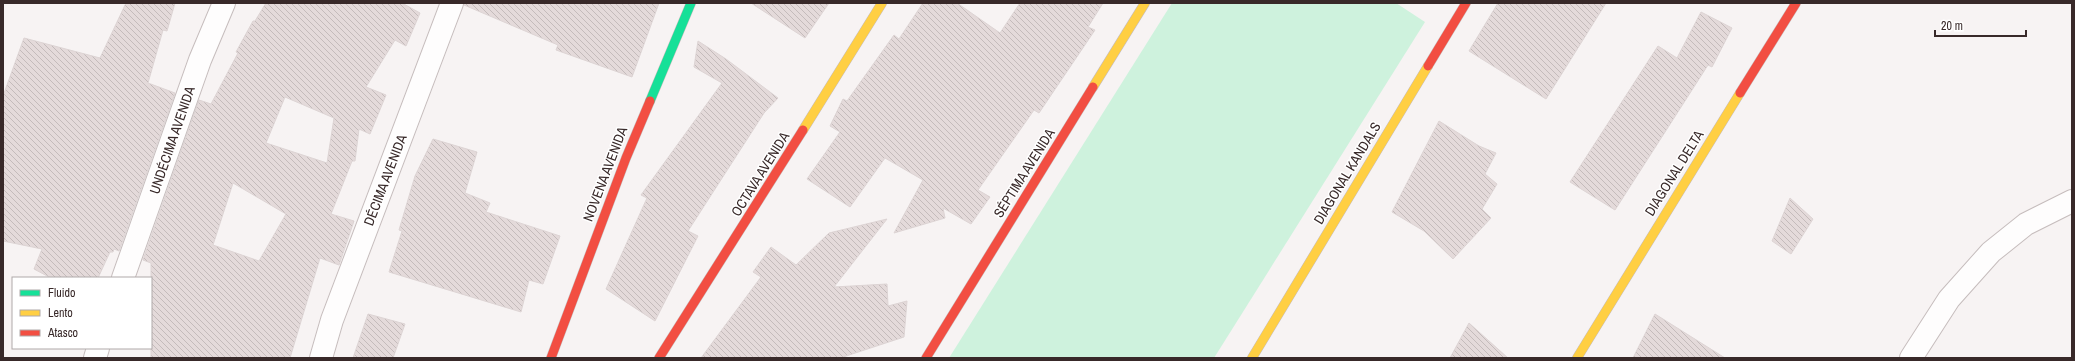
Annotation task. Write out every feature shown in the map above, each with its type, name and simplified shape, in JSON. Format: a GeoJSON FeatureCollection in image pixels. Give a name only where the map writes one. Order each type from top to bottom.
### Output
{"type":"FeatureCollection","features":[{"type":"Feature","properties":{"kind":"street","name":"UNDÉCIMA AVENIDA"},"geometry":{"type":"LineString","coordinates":[[123,277],[200,60],[224,3]]}},
{"type":"Feature","properties":{"kind":"street","name":"DÉCIMA AVENIDA"},"geometry":{"type":"LineString","coordinates":[[321,358],[332,320],[452,3]]}},
{"type":"Feature","properties":{"kind":"street","name":"NOVENA AVENIDA"},"geometry":{"type":"LineString","coordinates":[[551,358],[626,158],[690,3]]}},
{"type":"Feature","properties":{"kind":"street","name":"OCTAVA AVENIDA"},"geometry":{"type":"LineString","coordinates":[[659,358],[741,230],[882,3]]}},
{"type":"Feature","properties":{"kind":"street","name":"SÉPTIMA AVENIDA"},"geometry":{"type":"LineString","coordinates":[[926,358],[1145,3]]}},
{"type":"Feature","properties":{"kind":"street","name":"DIAGONAL KANDALS"},"geometry":{"type":"LineString","coordinates":[[1252,358],[1466,3]]}},
{"type":"Feature","properties":{"kind":"street","name":"DIAGONAL DELTA"},"geometry":{"type":"LineString","coordinates":[[1577,358],[1796,3]]}},
{"type":"Feature","properties":{"kind":"street"},"geometry":{"type":"LineString","coordinates":[[1911,358],[1949,299],[1991,252],[2026,224],[2072,201]]}},
{"type":"Feature","properties":{"kind":"green space"},"geometry":{"type":"Polygon","coordinates":[[[1172,3],[1396,3],[1425,22],[1214,358],[949,358],[1172,3]]]}},
{"type":"Feature","properties":{"kind":"building"},"geometry":{"type":"Polygon","coordinates":[[[126,3],[175,3],[167,31],[163,30],[148,83],[175,93],[119,251],[114,249],[113,252],[110,252],[98,277],[49,277],[34,269],[42,249],[3,241],[3,96],[24,38],[100,58],[126,3]]]}},
{"type":"Feature","properties":{"kind":"building"},"geometry":{"type":"Polygon","coordinates":[[[266,3],[402,3],[420,13],[406,46],[395,40],[366,87],[386,95],[370,134],[359,129],[355,161],[352,161],[331,214],[354,221],[339,265],[320,258],[290,358],[151,358],[151,263],[143,260],[199,100],[211,104],[253,21],[255,21],[266,3]],[[285,97],[266,143],[327,163],[334,118],[285,97]],[[233,183],[213,245],[259,261],[286,214],[233,183]]]}},
{"type":"Feature","properties":{"kind":"building"},"geometry":{"type":"Polygon","coordinates":[[[464,3],[659,3],[632,77],[556,50],[558,45],[464,5],[464,3]]]}},
{"type":"Feature","properties":{"kind":"building"},"geometry":{"type":"Polygon","coordinates":[[[751,3],[829,3],[805,38],[751,3]]]}},
{"type":"Feature","properties":{"kind":"building"},"geometry":{"type":"Polygon","coordinates":[[[923,3],[957,3],[1000,33],[1020,3],[1103,3],[1088,27],[1095,30],[1039,113],[1034,110],[978,190],[990,197],[971,224],[943,208],[945,218],[894,233],[923,180],[885,158],[850,207],[807,179],[840,132],[830,126],[843,99],[847,101],[894,35],[899,39],[923,3]]]}},
{"type":"Feature","properties":{"kind":"building"},"geometry":{"type":"Polygon","coordinates":[[[1498,3],[1606,3],[1546,99],[1469,51],[1498,3]]]}},
{"type":"Feature","properties":{"kind":"building"},"geometry":{"type":"Polygon","coordinates":[[[1701,12],[1732,28],[1712,67],[1708,65],[1615,210],[1570,182],[1658,46],[1677,58],[1701,12]]]}},
{"type":"Feature","properties":{"kind":"building"},"geometry":{"type":"Polygon","coordinates":[[[698,41],[726,59],[778,98],[764,113],[688,231],[698,236],[655,321],[606,289],[647,198],[641,195],[722,83],[694,67],[698,41]]]}},
{"type":"Feature","properties":{"kind":"building"},"geometry":{"type":"Polygon","coordinates":[[[1439,121],[1479,146],[1496,153],[1485,174],[1497,184],[1482,209],[1491,218],[1453,259],[1424,231],[1392,212],[1439,121]]]}},
{"type":"Feature","properties":{"kind":"building"},"geometry":{"type":"Polygon","coordinates":[[[433,139],[477,152],[465,193],[490,203],[486,212],[560,236],[543,284],[529,280],[521,312],[389,272],[402,231],[399,230],[415,176],[433,139]]]}},
{"type":"Feature","properties":{"kind":"building"},"geometry":{"type":"Polygon","coordinates":[[[1790,198],[1813,219],[1791,254],[1772,241],[1790,198]]]}},
{"type":"Feature","properties":{"kind":"building"},"geometry":{"type":"Polygon","coordinates":[[[887,219],[834,287],[887,284],[888,306],[907,301],[904,337],[840,358],[701,358],[761,277],[753,272],[771,247],[796,265],[829,233],[887,219]]]}},
{"type":"Feature","properties":{"kind":"building"},"geometry":{"type":"Polygon","coordinates":[[[368,314],[405,324],[393,358],[353,358],[368,314]]]}},
{"type":"Feature","properties":{"kind":"building"},"geometry":{"type":"Polygon","coordinates":[[[1655,314],[1725,358],[1633,358],[1655,314]]]}},
{"type":"Feature","properties":{"kind":"building"},"geometry":{"type":"Polygon","coordinates":[[[1469,323],[1508,358],[1450,358],[1469,323]]]}},
{"type":"Feature","properties":{"kind":"traffic: fast"},"geometry":{"type":"LineString","coordinates":[[650,101],[691,3]]}},
{"type":"Feature","properties":{"kind":"traffic: slow"},"geometry":{"type":"LineString","coordinates":[[803,130],[882,3]]}},
{"type":"Feature","properties":{"kind":"traffic: slow"},"geometry":{"type":"LineString","coordinates":[[1093,87],[1145,3]]}},
{"type":"Feature","properties":{"kind":"traffic: slow"},"geometry":{"type":"LineString","coordinates":[[1252,358],[1428,66]]}},
{"type":"Feature","properties":{"kind":"traffic: slow"},"geometry":{"type":"LineString","coordinates":[[1577,358],[1740,93]]}},
{"type":"Feature","properties":{"kind":"traffic: jam"},"geometry":{"type":"LineString","coordinates":[[1428,66],[1466,3]]}},
{"type":"Feature","properties":{"kind":"traffic: jam"},"geometry":{"type":"LineString","coordinates":[[1740,93],[1796,3]]}},
{"type":"Feature","properties":{"kind":"traffic: jam"},"geometry":{"type":"LineString","coordinates":[[926,358],[1093,87]]}},
{"type":"Feature","properties":{"kind":"traffic: jam"},"geometry":{"type":"LineString","coordinates":[[551,358],[626,158],[650,101]]}},
{"type":"Feature","properties":{"kind":"traffic: jam"},"geometry":{"type":"LineString","coordinates":[[659,358],[803,130]]}}]}
